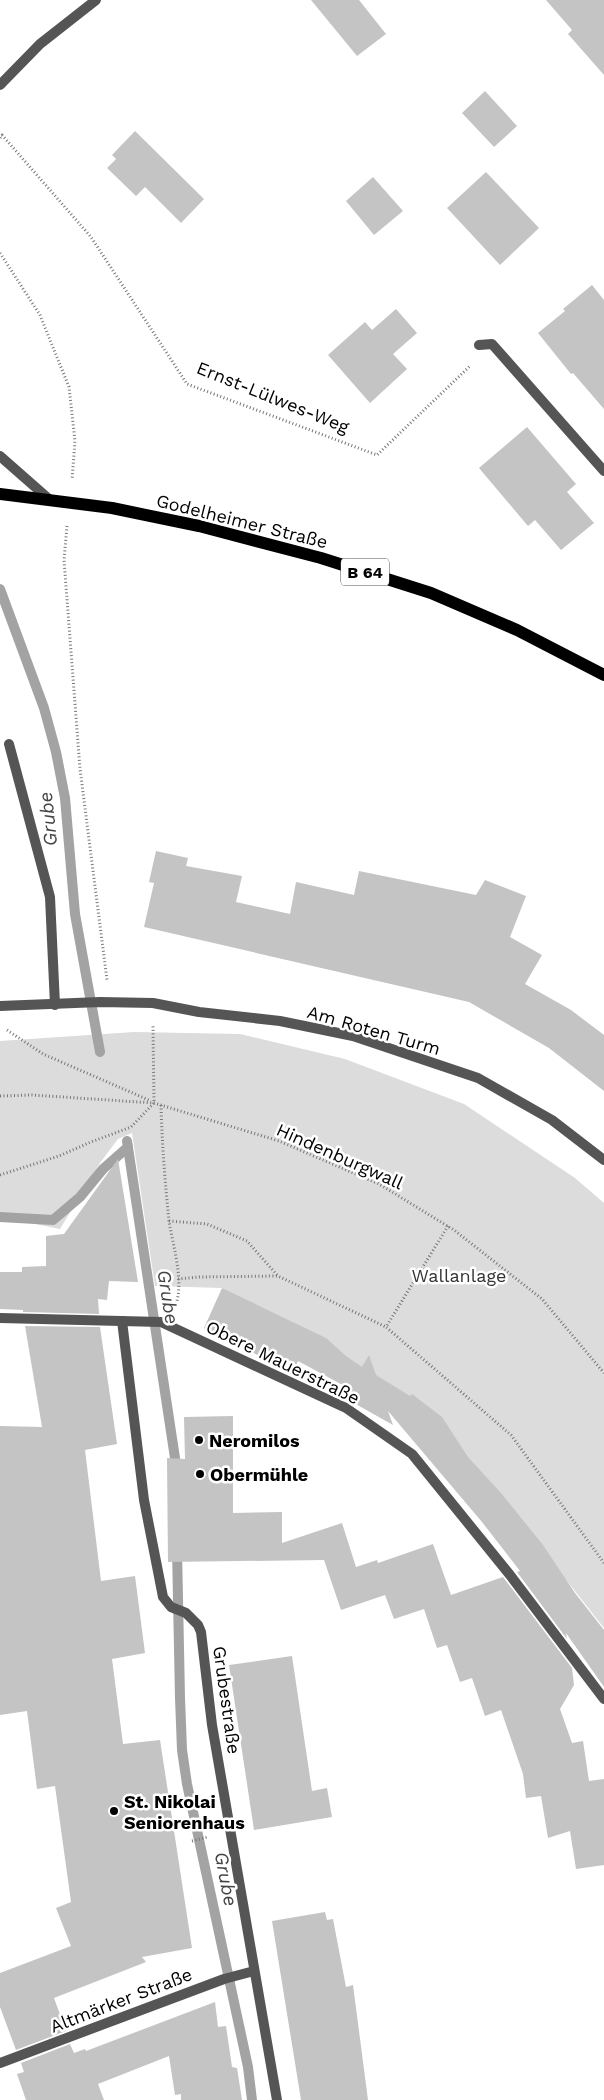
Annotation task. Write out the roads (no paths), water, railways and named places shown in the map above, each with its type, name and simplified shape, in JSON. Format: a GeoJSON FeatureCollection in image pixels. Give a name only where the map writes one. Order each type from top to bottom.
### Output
{"type":"FeatureCollection","features":[{"type":"Feature","properties":{"kind":"main road","name":"Godelheimer Straße"},"geometry":{"type":"LineString","coordinates":[[0,494],[94,505],[200,526],[312,555],[431,593],[517,630],[604,675]]}},
{"type":"Feature","properties":{"kind":"street"},"geometry":{"type":"LineString","coordinates":[[0,85],[40,44],[96,0]]}},
{"type":"Feature","properties":{"kind":"street"},"geometry":{"type":"LineString","coordinates":[[479,345],[492,344],[604,472]]}},
{"type":"Feature","properties":{"kind":"street"},"geometry":{"type":"LineString","coordinates":[[0,456],[50,500]]}},
{"type":"Feature","properties":{"kind":"street"},"geometry":{"type":"LineString","coordinates":[[9,744],[50,897],[54,1005]]}},
{"type":"Feature","properties":{"kind":"street","name":"Am Roten Turm"},"geometry":{"type":"LineString","coordinates":[[1,1006],[105,1002],[153,1003],[199,1012],[280,1021],[353,1036],[478,1078],[552,1120],[604,1160]]}},
{"type":"Feature","properties":{"kind":"street","name":"Obere Mauerstraße"},"geometry":{"type":"LineString","coordinates":[[0,1318],[166,1323],[346,1408],[412,1454],[510,1576],[604,1699]]}},
{"type":"Feature","properties":{"kind":"street","name":"Grubestraße"},"geometry":{"type":"LineString","coordinates":[[122,1321],[144,1500],[163,1597],[171,1607],[186,1613],[198,1625],[201,1632],[212,1725],[277,2100]]}},
{"type":"Feature","properties":{"kind":"street","name":"Altmärker Straße"},"geometry":{"type":"LineString","coordinates":[[0,2063],[224,1979],[254,1971]]}},
{"type":"Feature","properties":{"kind":"waterway","name":"Grube"},"geometry":{"type":"LineString","coordinates":[[0,589],[44,708],[56,752],[65,798],[75,914],[100,1052]]}},
{"type":"Feature","properties":{"kind":"waterway","name":"Grube"},"geometry":{"type":"LineString","coordinates":[[127,1141],[175,1458]]}},
{"type":"Feature","properties":{"kind":"waterway"},"geometry":{"type":"LineString","coordinates":[[0,1217],[53,1220],[80,1197],[103,1169],[128,1147]]}},
{"type":"Feature","properties":{"kind":"waterway","name":"Grube"},"geometry":{"type":"LineString","coordinates":[[177,1549],[182,1750],[187,1784],[248,2067],[252,2100]]}},
{"type":"Feature","properties":{"kind":"place","name":"Neromilos"},"geometry":{"type":"Point","coordinates":[199,1440]}},
{"type":"Feature","properties":{"kind":"place","name":"Obermühle"},"geometry":{"type":"Point","coordinates":[200,1474]}},
{"type":"Feature","properties":{"kind":"place","name":"St. Nikolai Seniorenhaus"},"geometry":{"type":"Point","coordinates":[114,1811]}},
{"type":"Feature","properties":{"kind":"park label","name":"Wallanlage"},"geometry":{"type":"Point","coordinates":[459,1275]}}]}
